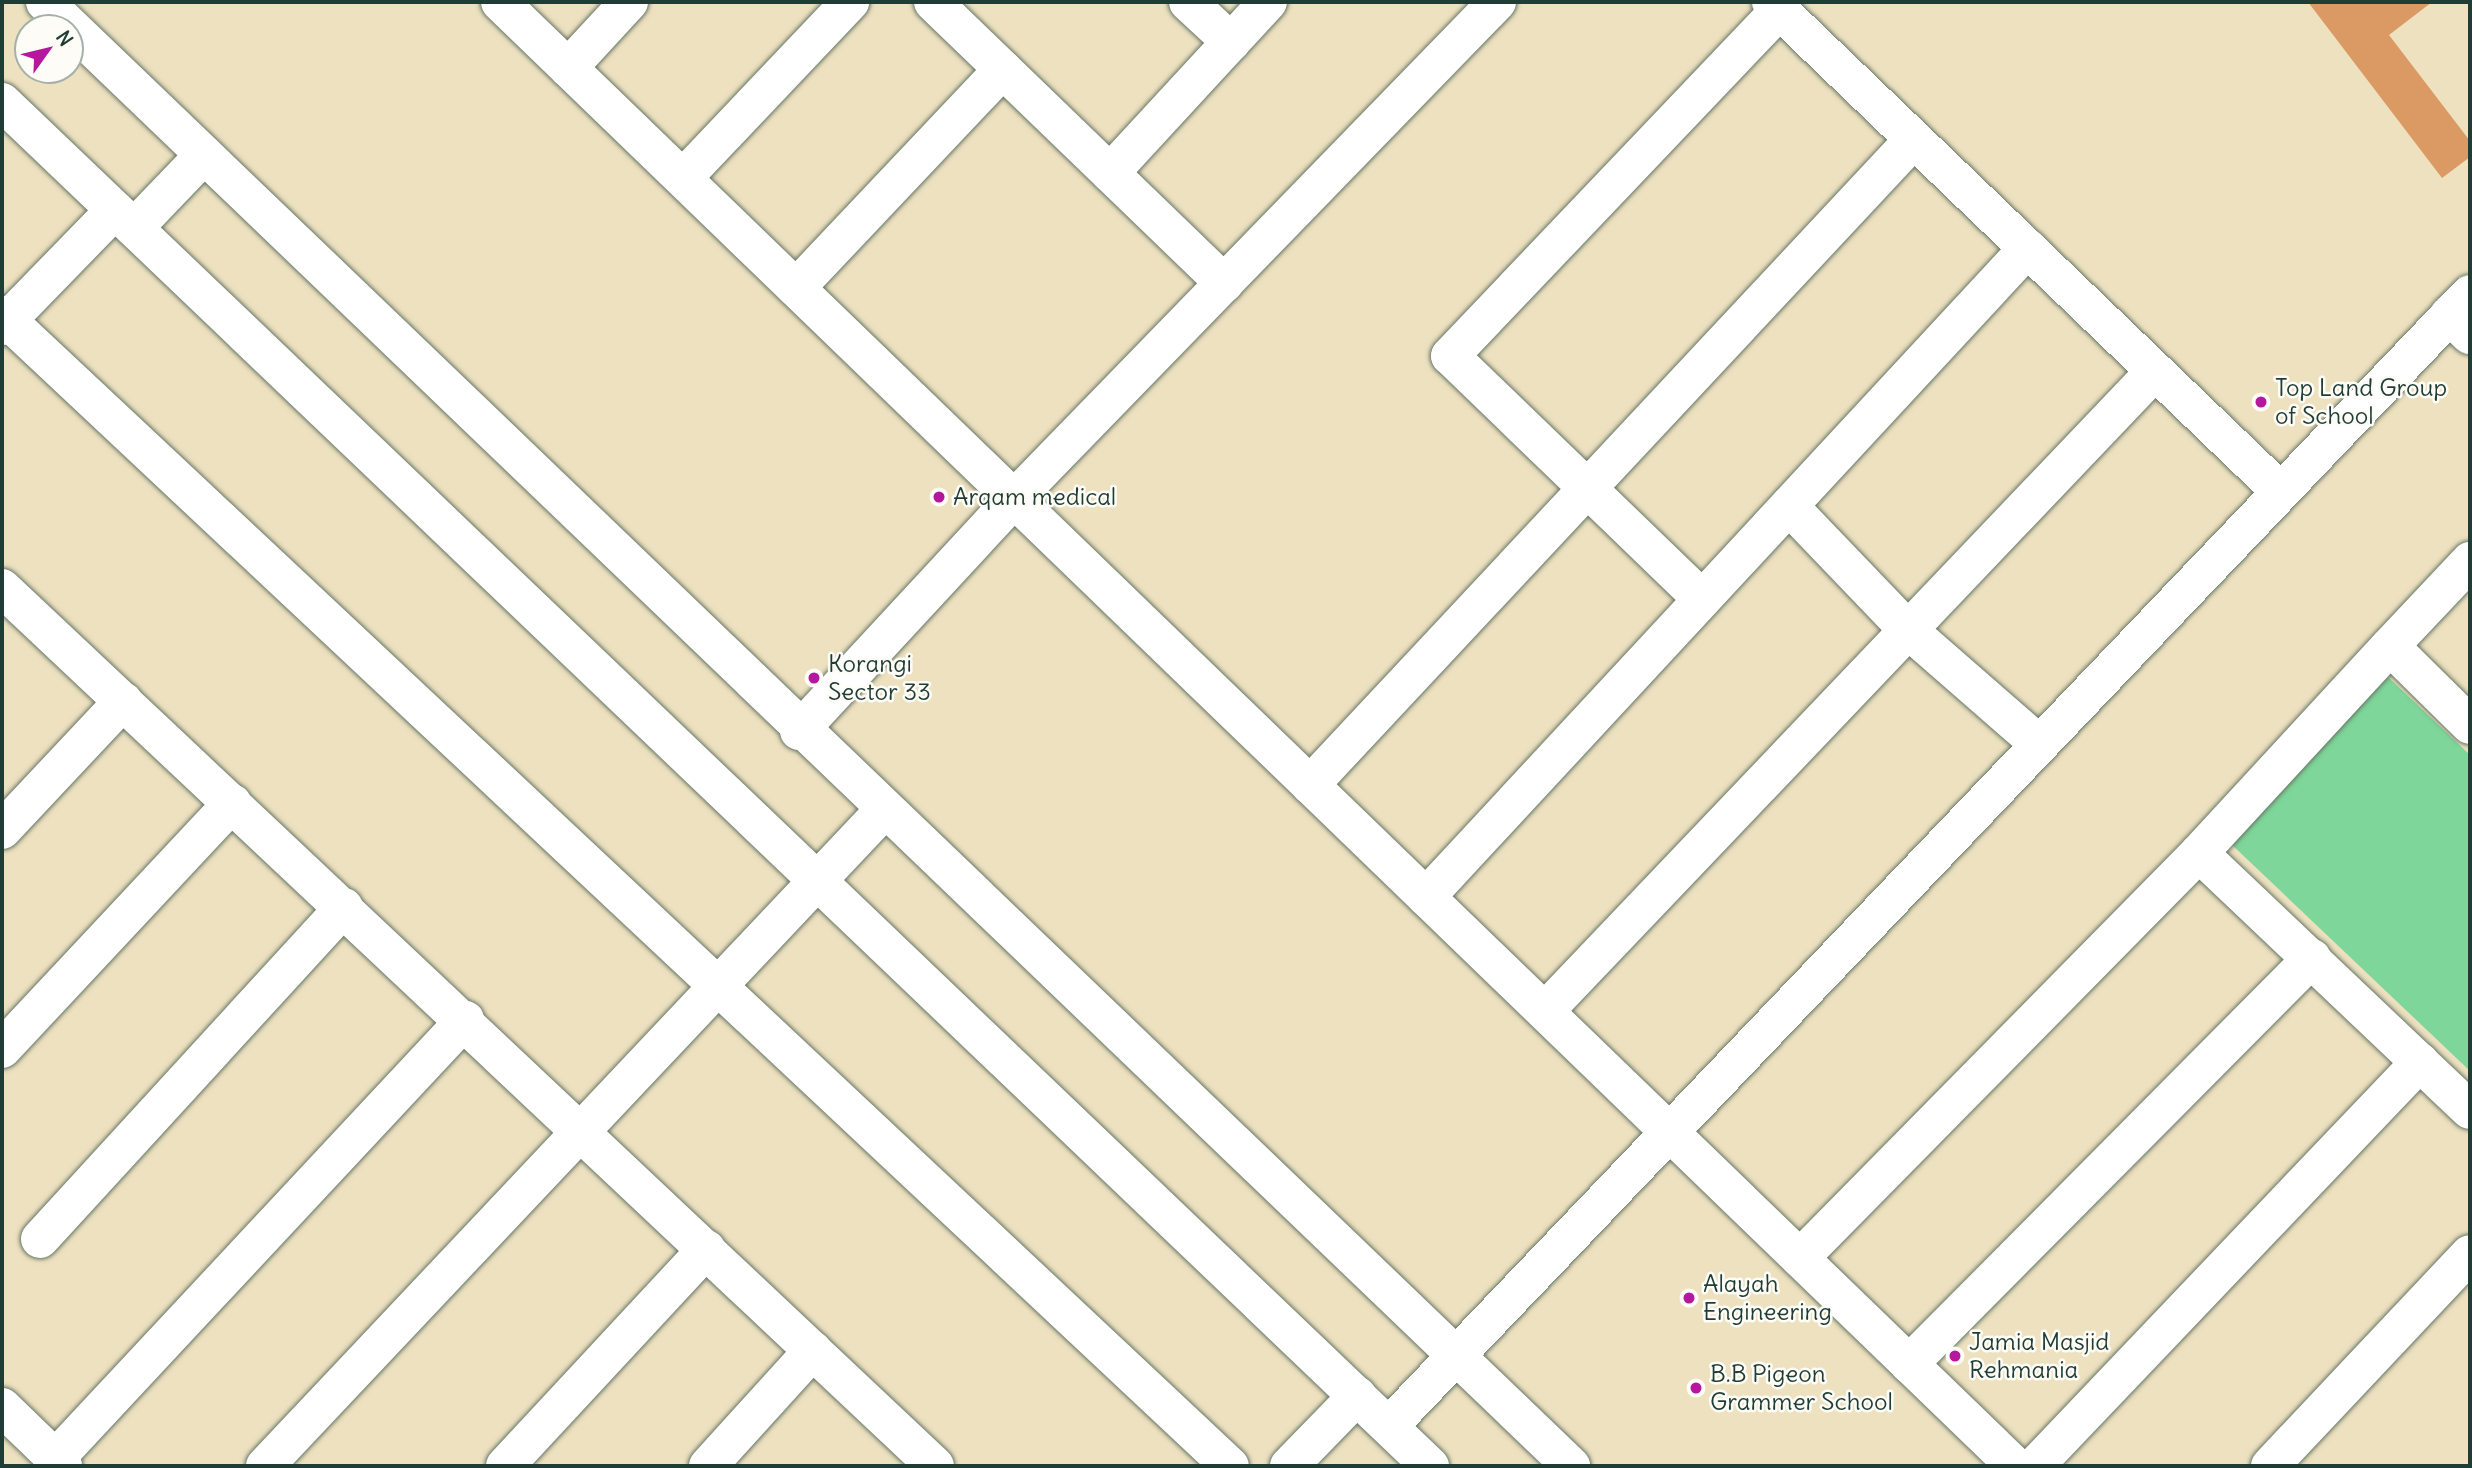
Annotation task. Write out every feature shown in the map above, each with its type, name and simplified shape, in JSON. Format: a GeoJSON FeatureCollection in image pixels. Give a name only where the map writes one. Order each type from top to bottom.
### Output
{"type":"FeatureCollection","features":[{"type":"Feature","properties":{"kind":"street"},"geometry":{"type":"LineString","coordinates":[[45,2],[799,731],[1571,1466]]}},
{"type":"Feature","properties":{"kind":"street"},"geometry":{"type":"LineString","coordinates":[[500,2],[2015,1466]]}},
{"type":"Feature","properties":{"kind":"street"},"geometry":{"type":"LineString","coordinates":[[568,68],[629,2]]}},
{"type":"Feature","properties":{"kind":"street"},"geometry":{"type":"LineString","coordinates":[[682,178],[850,2]]}},
{"type":"Feature","properties":{"kind":"street"},"geometry":{"type":"LineString","coordinates":[[933,2],[1224,283]]}},
{"type":"Feature","properties":{"kind":"street"},"geometry":{"type":"LineString","coordinates":[[1188,2],[1231,42]]}},
{"type":"Feature","properties":{"kind":"street"},"geometry":{"type":"LineString","coordinates":[[1110,173],[1268,2]]}},
{"type":"Feature","properties":{"kind":"street"},"geometry":{"type":"LineString","coordinates":[[799,731],[1014,499],[1497,2]]}},
{"type":"Feature","properties":{"kind":"street"},"geometry":{"type":"LineString","coordinates":[[1702,599],[1450,356],[1775,6],[2280,491]]}},
{"type":"Feature","properties":{"kind":"street"},"geometry":{"type":"LineString","coordinates":[[796,288],[1003,69]]}},
{"type":"Feature","properties":{"kind":"street"},"geometry":{"type":"LineString","coordinates":[[2,102],[1430,1466]]}},
{"type":"Feature","properties":{"kind":"street"},"geometry":{"type":"LineString","coordinates":[[1310,785],[1914,139]]}},
{"type":"Feature","properties":{"kind":"street"},"geometry":{"type":"LineString","coordinates":[[204,155],[4,320],[1230,1466]]}},
{"type":"Feature","properties":{"kind":"street"},"geometry":{"type":"LineString","coordinates":[[1426,897],[2028,248]]}},
{"type":"Feature","properties":{"kind":"street"},"geometry":{"type":"LineString","coordinates":[[1389,1426],[1668,1130],[2280,491],[2463,315]]}},
{"type":"Feature","properties":{"kind":"street"},"geometry":{"type":"LineString","coordinates":[[1545,1011],[1906,628],[2155,371]]}},
{"type":"Feature","properties":{"kind":"street"},"geometry":{"type":"LineString","coordinates":[[1789,506],[1906,628],[2038,743]]}},
{"type":"Feature","properties":{"kind":"street"},"geometry":{"type":"LineString","coordinates":[[1800,1258],[2199,853],[2470,561]]}},
{"type":"Feature","properties":{"kind":"street"},"geometry":{"type":"LineString","coordinates":[[4,594],[123,701],[583,1130],[935,1466]]}},
{"type":"Feature","properties":{"kind":"street"},"geometry":{"type":"LineString","coordinates":[[2390,646],[2470,725]]}},
{"type":"Feature","properties":{"kind":"street"},"geometry":{"type":"LineString","coordinates":[[2,830],[123,701]]}},
{"type":"Feature","properties":{"kind":"street"},"geometry":{"type":"LineString","coordinates":[[2,1049],[232,803]]}},
{"type":"Feature","properties":{"kind":"street"},"geometry":{"type":"LineString","coordinates":[[265,1466],[820,881],[883,811]]}},
{"type":"Feature","properties":{"kind":"street"},"geometry":{"type":"LineString","coordinates":[[2199,853],[2470,1110]]}},
{"type":"Feature","properties":{"kind":"street"},"geometry":{"type":"LineString","coordinates":[[40,1239],[344,907]]}},
{"type":"Feature","properties":{"kind":"street"},"geometry":{"type":"LineString","coordinates":[[1909,1364],[2312,958]]}},
{"type":"Feature","properties":{"kind":"street"},"geometry":{"type":"LineString","coordinates":[[2,1407],[60,1462],[465,1020]]}},
{"type":"Feature","properties":{"kind":"street"},"geometry":{"type":"LineString","coordinates":[[2035,1466],[2420,1062]]}},
{"type":"Feature","properties":{"kind":"street"},"geometry":{"type":"LineString","coordinates":[[505,1466],[707,1249]]}},
{"type":"Feature","properties":{"kind":"street"},"geometry":{"type":"LineString","coordinates":[[2270,1466],[2470,1254]]}},
{"type":"Feature","properties":{"kind":"street"},"geometry":{"type":"LineString","coordinates":[[708,1466],[813,1350]]}},
{"type":"Feature","properties":{"kind":"street"},"geometry":{"type":"LineString","coordinates":[[1289,1466],[1356,1396]]}},
{"type":"Feature","properties":{"kind":"green space"},"geometry":{"type":"Polygon","coordinates":[[[2388,677],[2470,755],[2470,1071],[2230,843],[2388,677]]]}},
{"type":"Feature","properties":{"kind":"building"},"geometry":{"type":"Polygon","coordinates":[[[2308,2],[2432,2],[2389,35],[2470,141],[2470,157],[2442,178],[2308,2]]]}},
{"type":"Feature","properties":{"kind":"place","name":"Top Land Group of School"},"geometry":{"type":"Point","coordinates":[2261,402]}},
{"type":"Feature","properties":{"kind":"place","name":"Arqam medical"},"geometry":{"type":"Point","coordinates":[939,497]}},
{"type":"Feature","properties":{"kind":"place","name":"Korangi Sector 33"},"geometry":{"type":"Point","coordinates":[814,678]}},
{"type":"Feature","properties":{"kind":"place","name":"Alayah Engineering"},"geometry":{"type":"Point","coordinates":[1689,1298]}},
{"type":"Feature","properties":{"kind":"place","name":"Jamia Masjid Rehmania"},"geometry":{"type":"Point","coordinates":[1955,1356]}},
{"type":"Feature","properties":{"kind":"place","name":"B.B Pigeon Grammer School"},"geometry":{"type":"Point","coordinates":[1696,1388]}}]}
